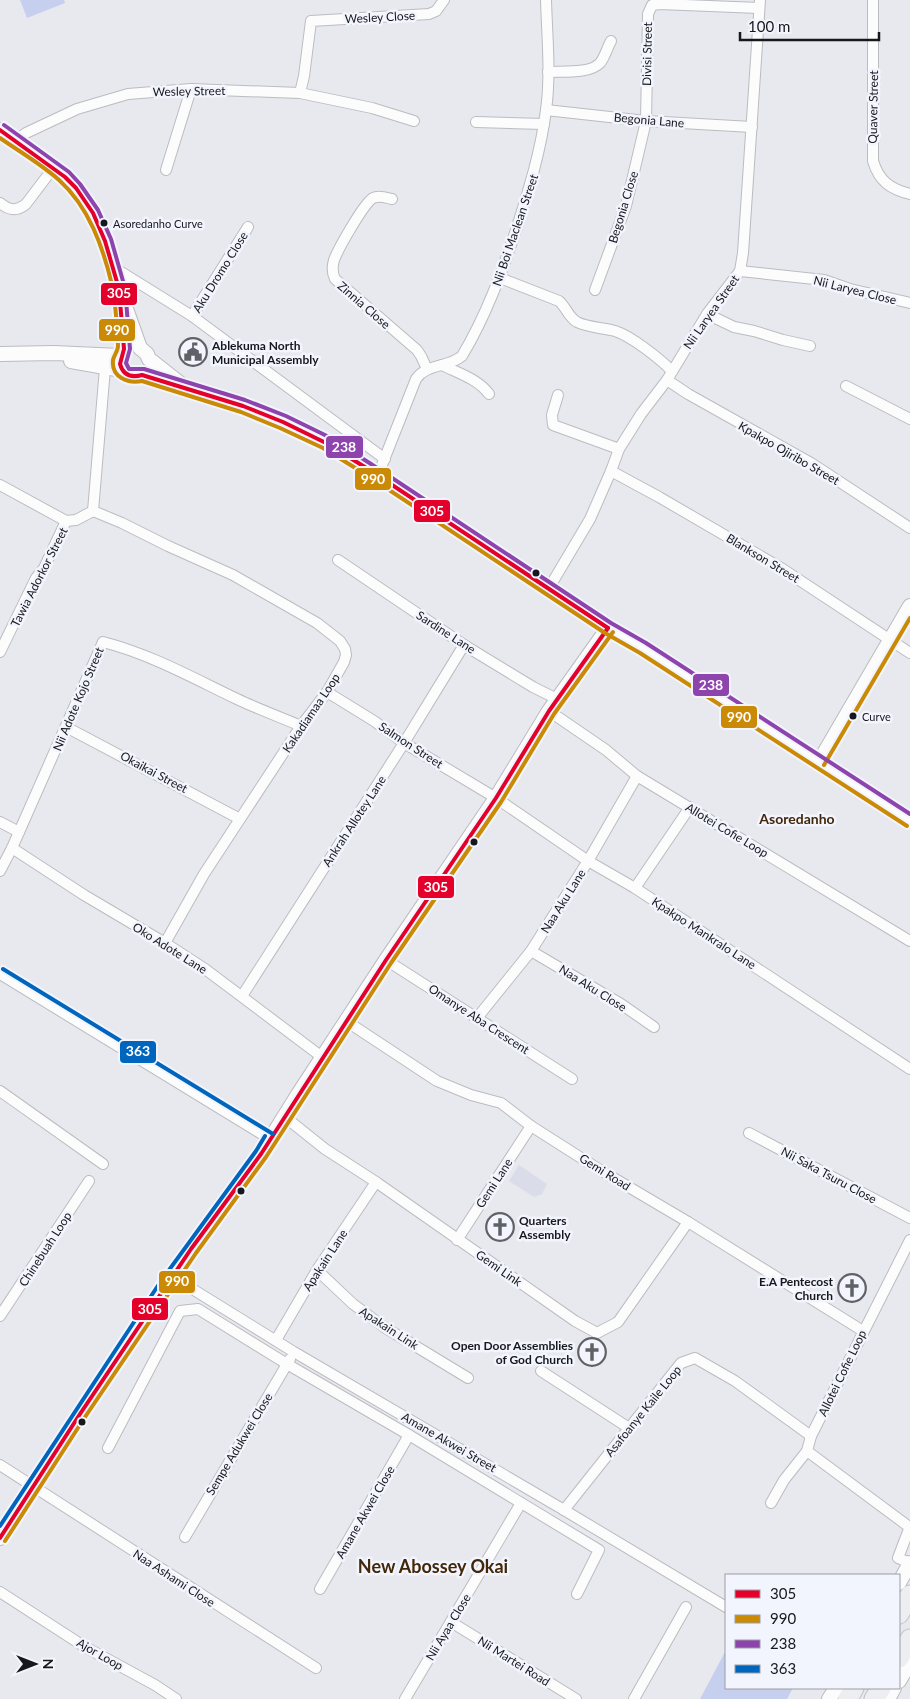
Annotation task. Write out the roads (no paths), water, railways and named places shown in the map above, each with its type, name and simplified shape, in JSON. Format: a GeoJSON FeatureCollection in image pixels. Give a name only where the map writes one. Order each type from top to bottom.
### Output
{"type":"FeatureCollection","features":[{"type":"Feature","properties":{"kind":"highway"},"geometry":{"type":"LineString","coordinates":[[900,1612],[910,1595]]}},
{"type":"Feature","properties":{"kind":"highway"},"geometry":{"type":"LineString","coordinates":[[900,1656],[910,1639]]}},
{"type":"Feature","properties":{"kind":"street","name":"Wesley Close"},"geometry":{"type":"LineString","coordinates":[[300,93],[311,21],[429,14],[436,11],[444,0]]}},
{"type":"Feature","properties":{"kind":"street","name":"Nii Boi Maclean Street"},"geometry":{"type":"LineString","coordinates":[[427,369],[457,360],[462,356],[500,278],[530,189],[546,110],[548,72],[546,0]]}},
{"type":"Feature","properties":{"kind":"street","name":"Quaver Street"},"geometry":{"type":"LineString","coordinates":[[873,0],[874,161],[876,169],[888,185],[910,194]]}},
{"type":"Feature","properties":{"kind":"street","name":"Divisi Street"},"geometry":{"type":"LineString","coordinates":[[646,121],[648,14],[652,5],[760,4]]}},
{"type":"Feature","properties":{"kind":"street","name":"Nii Laryea Street"},"geometry":{"type":"LineString","coordinates":[[549,588],[590,518],[619,449],[641,414],[669,376],[706,314],[740,271],[743,253],[760,4]]}},
{"type":"Feature","properties":{"kind":"street"},"geometry":{"type":"LineString","coordinates":[[548,72],[589,70],[601,62],[611,41]]}},
{"type":"Feature","properties":{"kind":"street"},"geometry":{"type":"LineString","coordinates":[[166,170],[191,88]]}},
{"type":"Feature","properties":{"kind":"street","name":"Wesley Street"},"geometry":{"type":"LineString","coordinates":[[16,141],[26,133],[77,109],[128,94],[191,88],[300,93],[372,108],[414,121]]}},
{"type":"Feature","properties":{"kind":"street","name":"Begonia Lane"},"geometry":{"type":"LineString","coordinates":[[546,110],[646,121],[752,127]]}},
{"type":"Feature","properties":{"kind":"street","name":"Begonia Close"},"geometry":{"type":"LineString","coordinates":[[595,290],[626,206],[646,121]]}},
{"type":"Feature","properties":{"kind":"street"},"geometry":{"type":"LineString","coordinates":[[476,122],[544,124]]}},
{"type":"Feature","properties":{"kind":"street"},"geometry":{"type":"LineString","coordinates":[[0,130],[54,167],[78,189],[86,201],[102,233],[121,297],[144,353],[148,368],[142,375]]}},
{"type":"Feature","properties":{"kind":"street"},"geometry":{"type":"LineString","coordinates":[[0,203],[8,209],[20,209],[26,204],[54,167]]}},
{"type":"Feature","properties":{"kind":"street","name":"Zinnia Close"},"geometry":{"type":"LineString","coordinates":[[392,199],[380,197],[370,201],[335,258],[333,274],[341,285],[422,356],[427,369]]}},
{"type":"Feature","properties":{"kind":"street","name":"Aku Dromo Close"},"geometry":{"type":"LineString","coordinates":[[192,316],[248,227]]}},
{"type":"Feature","properties":{"kind":"street"},"geometry":{"type":"LineString","coordinates":[[113,266],[192,316],[385,459]]}},
{"type":"Feature","properties":{"kind":"street","name":"Nii Laryea Close"},"geometry":{"type":"LineString","coordinates":[[740,271],[824,280],[850,289],[910,303]]}},
{"type":"Feature","properties":{"kind":"street","name":"Kpakpo Ojiribo Street"},"geometry":{"type":"LineString","coordinates":[[500,278],[559,301],[577,322],[617,332],[662,361],[669,376],[688,394],[811,464],[910,528]]}},
{"type":"Feature","properties":{"kind":"street"},"geometry":{"type":"LineString","coordinates":[[121,297],[122,359],[125,374],[133,377],[142,375],[244,406],[284,422],[326,443],[608,628],[643,648],[910,821]]}},
{"type":"Feature","properties":{"kind":"street"},"geometry":{"type":"LineString","coordinates":[[706,314],[734,327],[810,346]]}},
{"type":"Feature","properties":{"kind":"street"},"geometry":{"type":"LineString","coordinates":[[42,354],[105,368],[122,359],[129,348],[144,353],[186,388]]}},
{"type":"Feature","properties":{"kind":"street"},"geometry":{"type":"LineString","coordinates":[[0,354],[54,353],[122,359]]}},
{"type":"Feature","properties":{"kind":"street"},"geometry":{"type":"LineString","coordinates":[[442,365],[484,386],[489,394]]}},
{"type":"Feature","properties":{"kind":"street"},"geometry":{"type":"LineString","coordinates":[[93,512],[105,368]]}},
{"type":"Feature","properties":{"kind":"street"},"geometry":{"type":"LineString","coordinates":[[378,476],[416,379],[427,369]]}},
{"type":"Feature","properties":{"kind":"street"},"geometry":{"type":"LineString","coordinates":[[846,386],[910,420]]}},
{"type":"Feature","properties":{"kind":"street"},"geometry":{"type":"LineString","coordinates":[[558,395],[552,415],[553,425],[619,449]]}},
{"type":"Feature","properties":{"kind":"street","name":"Blankson Street"},"geometry":{"type":"LineString","coordinates":[[611,471],[781,568],[910,653]]}},
{"type":"Feature","properties":{"kind":"street"},"geometry":{"type":"LineString","coordinates":[[0,485],[66,521]]}},
{"type":"Feature","properties":{"kind":"street","name":"Tawia Adorkor Street"},"geometry":{"type":"LineString","coordinates":[[0,652],[66,521],[76,520],[93,512]]}},
{"type":"Feature","properties":{"kind":"street","name":"Kakadiamaa Loop"},"geometry":{"type":"LineString","coordinates":[[93,512],[122,523],[190,556],[218,567],[317,623],[340,641],[345,649],[344,662],[327,692],[301,726],[204,874],[165,943]]}},
{"type":"Feature","properties":{"kind":"street","name":"Sardine Lane"},"geometry":{"type":"LineString","coordinates":[[338,560],[464,645],[532,687],[553,705]]}},
{"type":"Feature","properties":{"kind":"street"},"geometry":{"type":"LineString","coordinates":[[819,762],[910,606]]}},
{"type":"Feature","properties":{"kind":"street"},"geometry":{"type":"LineString","coordinates":[[0,1538],[32,1487],[173,1277],[261,1154],[386,960],[496,798],[553,705],[608,628]]}},
{"type":"Feature","properties":{"kind":"street","name":"Nii Adote Kojo Street"},"geometry":{"type":"LineString","coordinates":[[0,870],[12,848],[103,642],[128,648],[170,666],[239,700],[301,726]]}},
{"type":"Feature","properties":{"kind":"street","name":"Ankrah Allotey Lane"},"geometry":{"type":"LineString","coordinates":[[242,996],[404,743],[464,645]]}},
{"type":"Feature","properties":{"kind":"street","name":"Salmon Street"},"geometry":{"type":"LineString","coordinates":[[327,692],[374,721],[404,743],[496,798]]}},
{"type":"Feature","properties":{"kind":"street","name":"Allotei Cofie Loop"},"geometry":{"type":"LineString","coordinates":[[553,705],[637,776],[910,941]]}},
{"type":"Feature","properties":{"kind":"street","name":"Okaikai Street"},"geometry":{"type":"LineString","coordinates":[[66,727],[240,819]]}},
{"type":"Feature","properties":{"kind":"street","name":"Naa Aku Lane"},"geometry":{"type":"LineString","coordinates":[[477,1018],[531,951],[588,861],[637,776]]}},
{"type":"Feature","properties":{"kind":"street","name":"Kpakpo Mankralo Lane"},"geometry":{"type":"LineString","coordinates":[[496,798],[588,861],[635,888],[910,1069]]}},
{"type":"Feature","properties":{"kind":"street"},"geometry":{"type":"LineString","coordinates":[[635,888],[690,807]]}},
{"type":"Feature","properties":{"kind":"street"},"geometry":{"type":"LineString","coordinates":[[0,822],[19,832]]}},
{"type":"Feature","properties":{"kind":"street","name":"Oko Adote Lane"},"geometry":{"type":"LineString","coordinates":[[12,848],[84,896],[165,943],[205,969],[322,1057]]}},
{"type":"Feature","properties":{"kind":"street","name":"Naa Aku Close"},"geometry":{"type":"LineString","coordinates":[[531,951],[621,1004],[654,1027]]}},
{"type":"Feature","properties":{"kind":"street","name":"Omanye Aba Crescent"},"geometry":{"type":"LineString","coordinates":[[386,960],[572,1079]]}},
{"type":"Feature","properties":{"kind":"street"},"geometry":{"type":"LineString","coordinates":[[0,974],[270,1138]]}},
{"type":"Feature","properties":{"kind":"street","name":"Gemi Road"},"geometry":{"type":"LineString","coordinates":[[346,1021],[437,1081],[471,1096],[501,1102],[532,1126],[600,1170],[688,1222],[863,1331]]}},
{"type":"Feature","properties":{"kind":"street"},"geometry":{"type":"LineString","coordinates":[[0,1091],[103,1164]]}},
{"type":"Feature","properties":{"kind":"street","name":"Gemi Link"},"geometry":{"type":"LineString","coordinates":[[285,1117],[325,1149],[597,1334],[618,1322],[688,1222]]}},
{"type":"Feature","properties":{"kind":"street","name":"Gemi Lane"},"geometry":{"type":"LineString","coordinates":[[457,1240],[532,1126]]}},
{"type":"Feature","properties":{"kind":"street","name":"Nii Saka Tsuru Close"},"geometry":{"type":"LineString","coordinates":[[749,1133],[910,1218]]}},
{"type":"Feature","properties":{"kind":"street","name":"Chinebuah Loop"},"geometry":{"type":"LineString","coordinates":[[0,1316],[89,1181]]}},
{"type":"Feature","properties":{"kind":"street","name":"Apakain Lane"},"geometry":{"type":"LineString","coordinates":[[276,1340],[317,1270],[376,1182]]}},
{"type":"Feature","properties":{"kind":"street","name":"Allotei Cofie Loop"},"geometry":{"type":"LineString","coordinates":[[771,1503],[784,1480],[807,1451],[811,1436],[910,1240]]}},
{"type":"Feature","properties":{"kind":"street","name":"Apakain Link"},"geometry":{"type":"LineString","coordinates":[[317,1270],[361,1310],[468,1378]]}},
{"type":"Feature","properties":{"kind":"street","name":"Amane Akwei Street"},"geometry":{"type":"LineString","coordinates":[[173,1277],[294,1352],[725,1606]]}},
{"type":"Feature","properties":{"kind":"street"},"geometry":{"type":"LineString","coordinates":[[108,1448],[180,1312],[198,1309],[599,1550],[577,1594]]}},
{"type":"Feature","properties":{"kind":"street","name":"Sempe Adukwei Close"},"geometry":{"type":"LineString","coordinates":[[185,1537],[294,1352]]}},
{"type":"Feature","properties":{"kind":"street","name":"Asafoanye Kaile Loop"},"geometry":{"type":"LineString","coordinates":[[564,1510],[681,1363],[695,1358],[735,1381],[811,1436]]}},
{"type":"Feature","properties":{"kind":"street"},"geometry":{"type":"LineString","coordinates":[[541,1371],[629,1428]]}},
{"type":"Feature","properties":{"kind":"street","name":"Amane Akwei Close"},"geometry":{"type":"LineString","coordinates":[[320,1589],[409,1435]]}},
{"type":"Feature","properties":{"kind":"street"},"geometry":{"type":"LineString","coordinates":[[807,1451],[908,1526],[909,1530],[898,1558],[910,1563],[900,1581]]}},
{"type":"Feature","properties":{"kind":"street"},"geometry":{"type":"LineString","coordinates":[[0,1465],[32,1487]]}},
{"type":"Feature","properties":{"kind":"street","name":"Naa Ashami Close"},"geometry":{"type":"LineString","coordinates":[[32,1487],[316,1668]]}},
{"type":"Feature","properties":{"kind":"street","name":"Nii Ayaa Close"},"geometry":{"type":"LineString","coordinates":[[405,1699],[521,1503]]}},
{"type":"Feature","properties":{"kind":"street","name":"Ajor Loop"},"geometry":{"type":"LineString","coordinates":[[0,1592],[85,1647],[155,1685],[176,1699]]}},
{"type":"Feature","properties":{"kind":"street"},"geometry":{"type":"LineString","coordinates":[[634,1699],[686,1607]]}},
{"type":"Feature","properties":{"kind":"street","name":"Nii Martei Road"},"geometry":{"type":"LineString","coordinates":[[451,1622],[576,1699]]}},
{"type":"Feature","properties":{"kind":"street"},"geometry":{"type":"LineString","coordinates":[[900,1679],[910,1662]]}},
{"type":"Feature","properties":{"kind":"place","name":"Asoredanho Curve"},"geometry":{"type":"Point","coordinates":[104,223]}},
{"type":"Feature","properties":{"kind":"place","name":"Ablekuma North Municipal Assembly"},"geometry":{"type":"Point","coordinates":[193,352]}},
{"type":"Feature","properties":{"kind":"place","name":"Curve"},"geometry":{"type":"Point","coordinates":[853,716]}},
{"type":"Feature","properties":{"kind":"place","name":"Quarters Assembly"},"geometry":{"type":"Point","coordinates":[500,1227]}},
{"type":"Feature","properties":{"kind":"place","name":"E.A Pentecost Church"},"geometry":{"type":"Point","coordinates":[852,1288]}},
{"type":"Feature","properties":{"kind":"place","name":"Open Door Assemblies of God Church"},"geometry":{"type":"Point","coordinates":[592,1352]}},
{"type":"Feature","properties":{"kind":"district","name":"Asoredanho"},"geometry":{"type":"Point","coordinates":[797,818]}},
{"type":"Feature","properties":{"kind":"district","name":"New Abossey Okai"},"geometry":{"type":"Point","coordinates":[433,1566]}}]}
